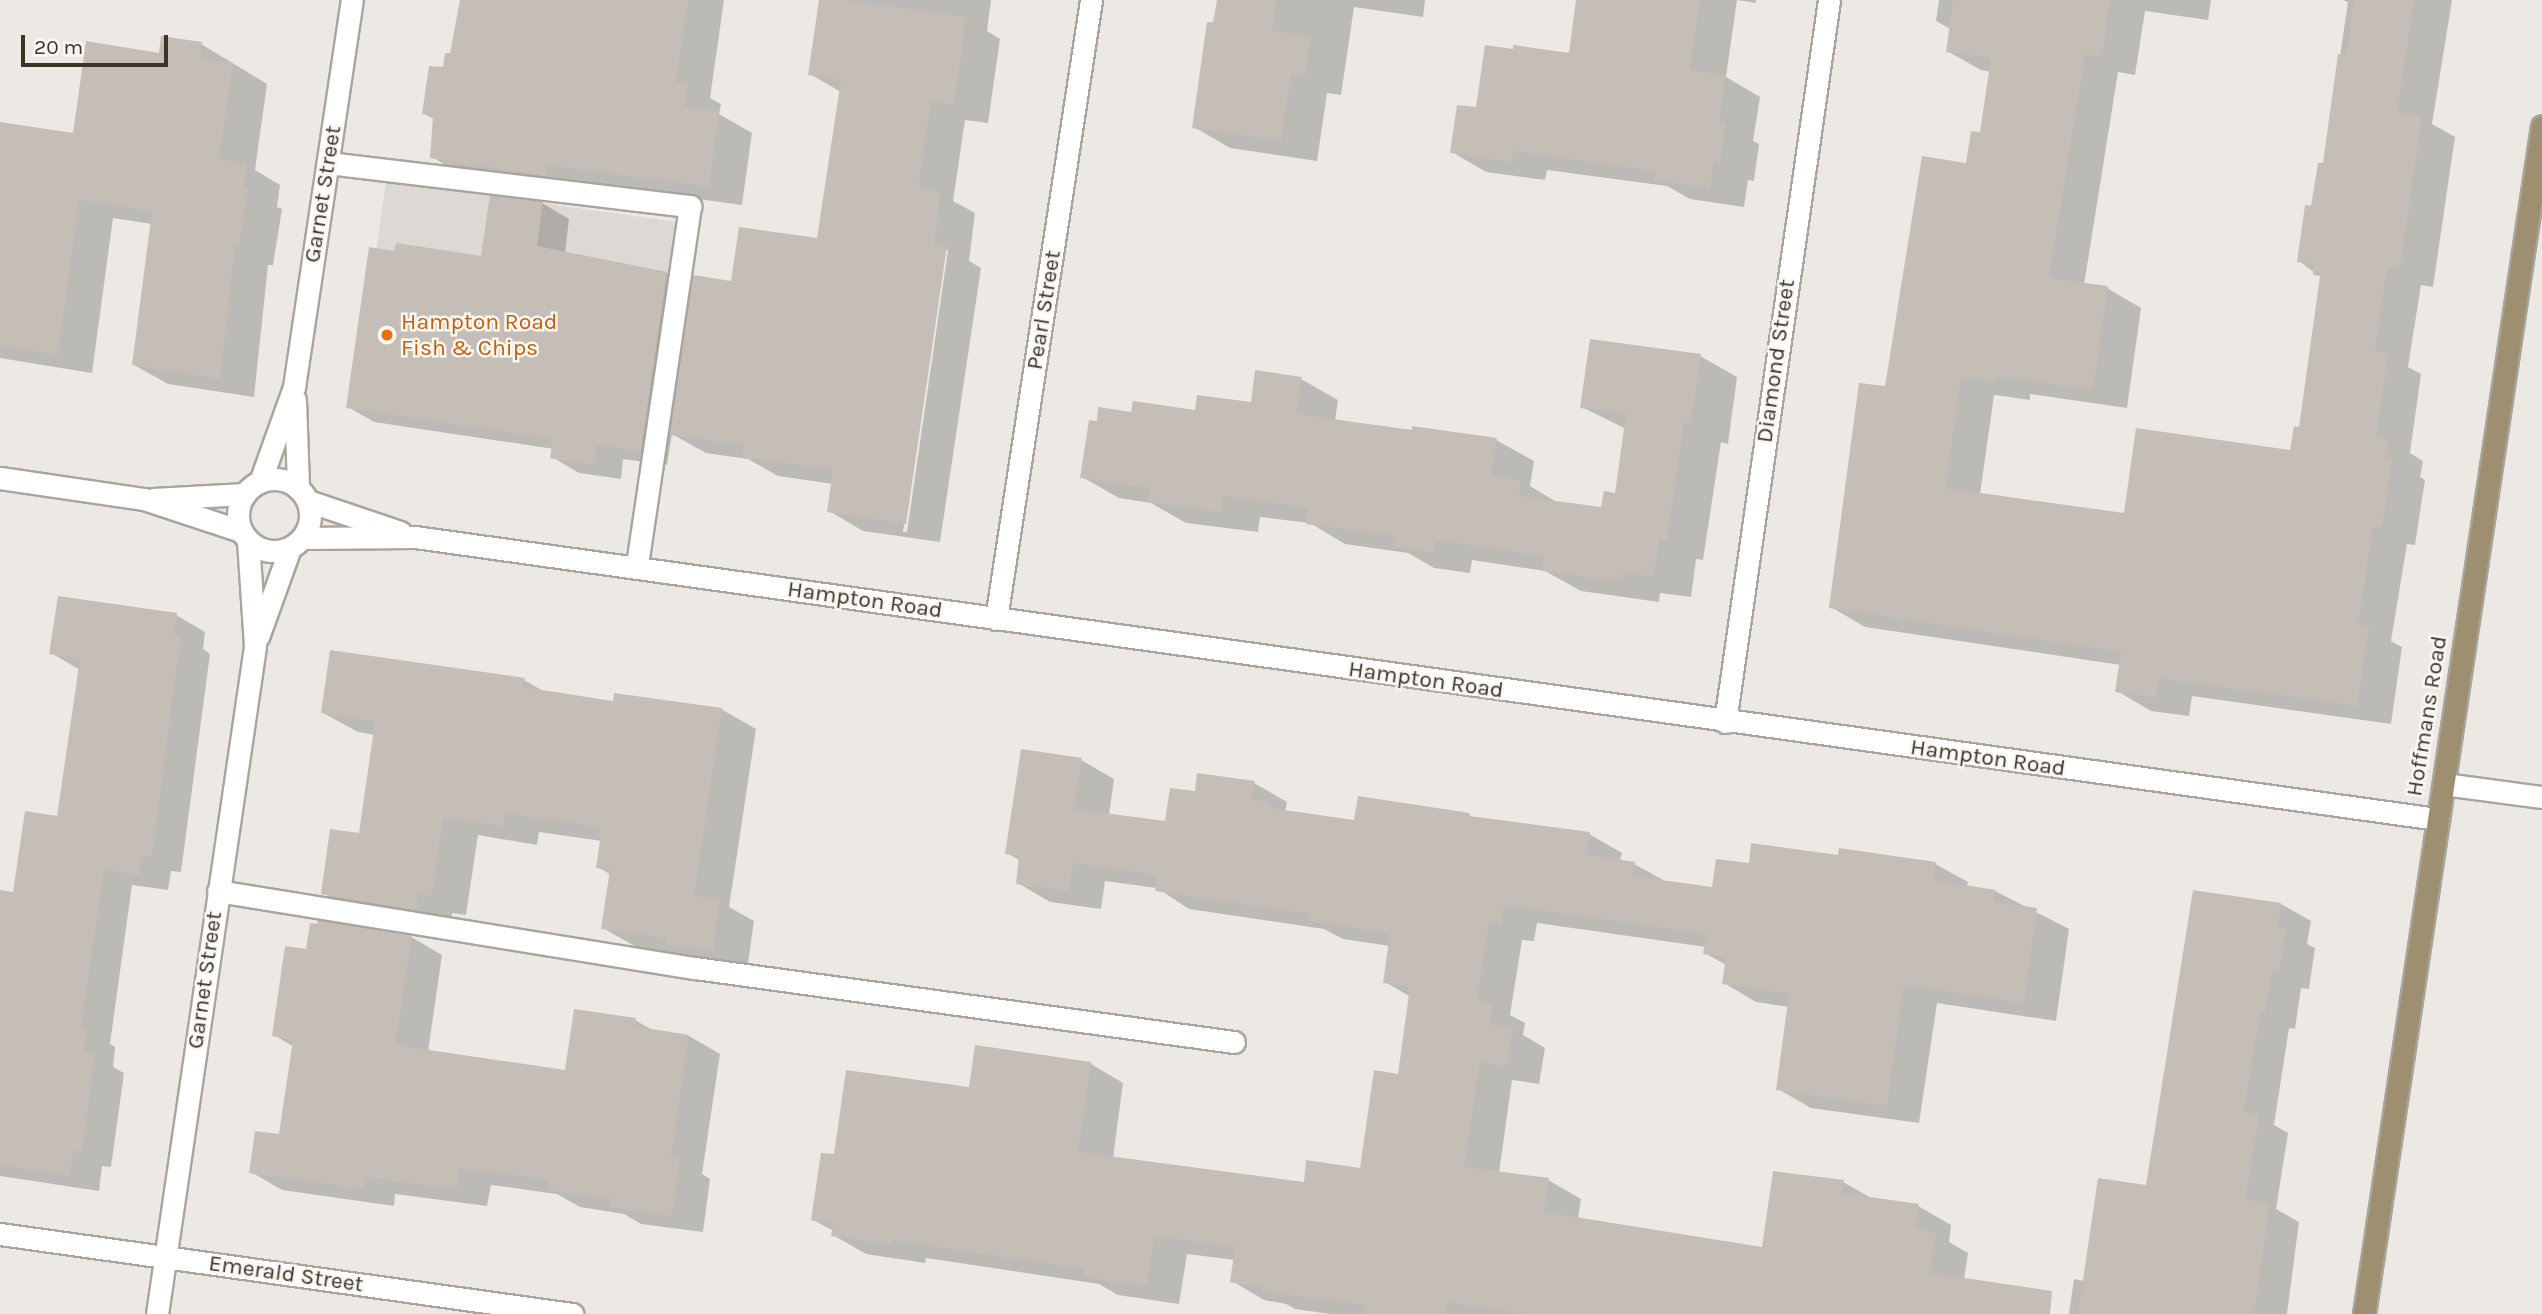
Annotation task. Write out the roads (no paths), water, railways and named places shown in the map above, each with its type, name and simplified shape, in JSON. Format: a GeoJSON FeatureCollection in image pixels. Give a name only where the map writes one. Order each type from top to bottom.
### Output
{"type":"FeatureCollection","features":[{"type":"Feature","properties":{"kind":"main road","name":"Hoffmans Road"},"geometry":{"type":"LineString","coordinates":[[2364,1314],[2542,126]]}},
{"type":"Feature","properties":{"kind":"street","name":"Garnet Street"},"geometry":{"type":"LineString","coordinates":[[303,494],[294,387],[352,0]]}},
{"type":"Feature","properties":{"kind":"street","name":"Pearl Street"},"geometry":{"type":"LineString","coordinates":[[996,619],[1091,0]]}},
{"type":"Feature","properties":{"kind":"street","name":"Diamond Street"},"geometry":{"type":"LineString","coordinates":[[1725,722],[1829,0]]}},
{"type":"Feature","properties":{"kind":"street"},"geometry":{"type":"LineString","coordinates":[[328,163],[690,206],[637,567]]}},
{"type":"Feature","properties":{"kind":"street","name":"Garnet Street"},"geometry":{"type":"LineString","coordinates":[[253,488],[294,387]]}},
{"type":"Feature","properties":{"kind":"street"},"geometry":{"type":"LineString","coordinates":[[0,478],[144,499],[245,536],[268,551],[296,543],[311,515],[303,494],[275,479],[253,488],[144,499]]}},
{"type":"Feature","properties":{"kind":"street"},"geometry":{"type":"LineString","coordinates":[[245,536],[238,515],[253,488]]}},
{"type":"Feature","properties":{"kind":"street","name":"Hampton Road"},"geometry":{"type":"LineString","coordinates":[[303,494],[415,537]]}},
{"type":"Feature","properties":{"kind":"street","name":"Garnet Street"},"geometry":{"type":"LineString","coordinates":[[245,536],[255,646]]}},
{"type":"Feature","properties":{"kind":"street","name":"Hampton Road"},"geometry":{"type":"LineString","coordinates":[[296,543],[415,537],[2438,820]]}},
{"type":"Feature","properties":{"kind":"street","name":"Garnet Street"},"geometry":{"type":"LineString","coordinates":[[157,1314],[255,646],[296,543]]}},
{"type":"Feature","properties":{"kind":"street"},"geometry":{"type":"LineString","coordinates":[[2444,784],[2542,797]]}},
{"type":"Feature","properties":{"kind":"street"},"geometry":{"type":"LineString","coordinates":[[218,891],[695,968],[1234,1042]]}},
{"type":"Feature","properties":{"kind":"street","name":"Emerald Street"},"geometry":{"type":"LineString","coordinates":[[0,1234],[572,1314]]}},
{"type":"Feature","properties":{"kind":"place","name":"Hampton Road Fish & Chips"},"geometry":{"type":"Point","coordinates":[387,335]}}]}
